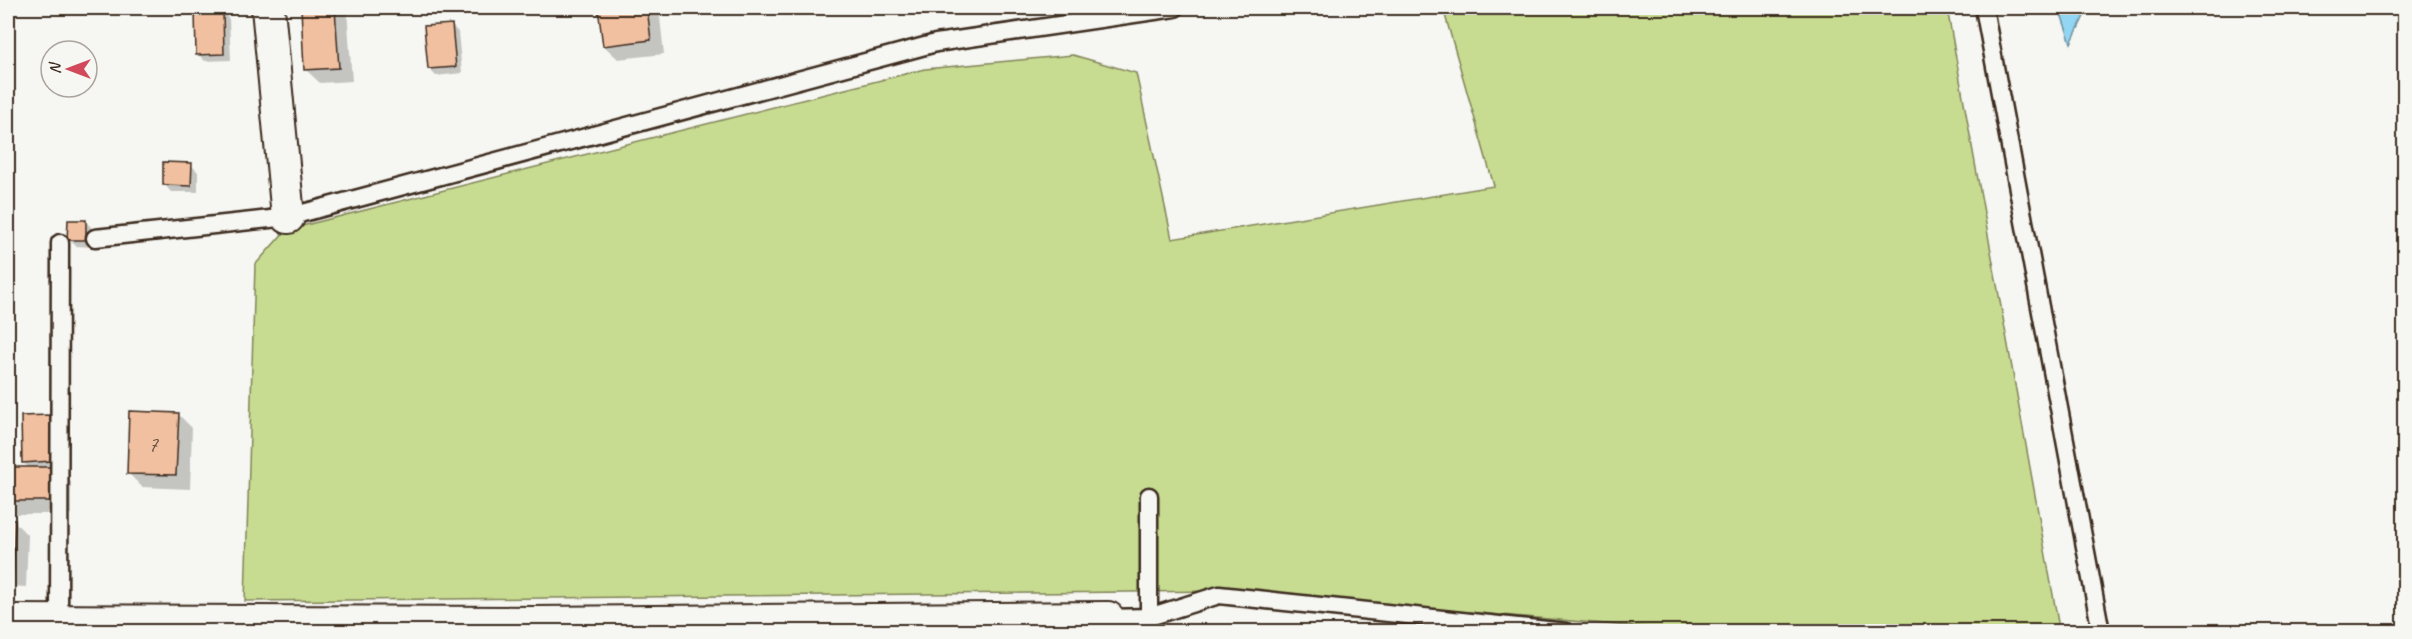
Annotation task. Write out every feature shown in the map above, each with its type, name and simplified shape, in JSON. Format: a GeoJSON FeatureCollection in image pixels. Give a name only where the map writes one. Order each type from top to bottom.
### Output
{"type":"FeatureCollection","features":[{"type":"Feature","properties":{"kind":"street"},"geometry":{"type":"LineString","coordinates":[[268,8],[288,217]]}},
{"type":"Feature","properties":{"kind":"street"},"geometry":{"type":"LineString","coordinates":[[8,621],[59,623],[534,623],[1108,618]]}},
{"type":"Feature","properties":{"kind":"lane"},"geometry":{"type":"LineString","coordinates":[[95,238],[288,217],[936,43],[1175,8]]}},
{"type":"Feature","properties":{"kind":"lane"},"geometry":{"type":"LineString","coordinates":[[1984,8],[2101,632]]}},
{"type":"Feature","properties":{"kind":"lane"},"geometry":{"type":"LineString","coordinates":[[59,623],[60,243]]}},
{"type":"Feature","properties":{"kind":"lane"},"geometry":{"type":"LineString","coordinates":[[1149,496],[1149,617]]}},
{"type":"Feature","properties":{"kind":"lane"},"geometry":{"type":"LineString","coordinates":[[1108,618],[1149,617],[1219,595],[1566,632]]}},
{"type":"Feature","properties":{"kind":"green space"},"geometry":{"type":"Polygon","coordinates":[[[1443,8],[1947,8],[2059,628],[2051,632],[1687,631],[1222,591],[245,601],[255,265],[286,230],[925,69],[1073,55],[1136,73],[1172,239],[1494,186],[1443,8]]]}},
{"type":"Feature","properties":{"kind":"water"},"geometry":{"type":"Polygon","coordinates":[[[2059,8],[2088,8],[2071,43],[2059,8]]]}},
{"type":"Feature","properties":{"kind":"building"},"geometry":{"type":"Polygon","coordinates":[[[301,8],[335,8],[339,68],[304,70],[301,8]]]}},
{"type":"Feature","properties":{"kind":"building"},"geometry":{"type":"Polygon","coordinates":[[[598,8],[647,8],[651,40],[603,46],[598,8]]]}},
{"type":"Feature","properties":{"kind":"building"},"geometry":{"type":"Polygon","coordinates":[[[195,11],[223,11],[224,54],[196,55],[195,11]]]}},
{"type":"Feature","properties":{"kind":"building"},"geometry":{"type":"Polygon","coordinates":[[[452,24],[456,67],[428,69],[424,26],[452,24]]]}},
{"type":"Feature","properties":{"kind":"building"},"geometry":{"type":"Polygon","coordinates":[[[163,162],[192,163],[191,186],[163,185],[163,162]]]}},
{"type":"Feature","properties":{"kind":"building"},"geometry":{"type":"Polygon","coordinates":[[[68,220],[86,220],[86,240],[67,240],[68,220]]]}},
{"type":"Feature","properties":{"kind":"building"},"geometry":{"type":"Polygon","coordinates":[[[129,411],[179,413],[176,475],[127,474],[129,411]]]}},
{"type":"Feature","properties":{"kind":"building"},"geometry":{"type":"Polygon","coordinates":[[[50,415],[52,461],[22,463],[21,416],[50,415]]]}},
{"type":"Feature","properties":{"kind":"building"},"geometry":{"type":"Polygon","coordinates":[[[8,467],[58,467],[58,501],[8,501],[8,467]]]}},
{"type":"Feature","properties":{"kind":"building"},"geometry":{"type":"Polygon","coordinates":[[[8,520],[15,520],[13,574],[8,574],[8,520]]]}}]}
